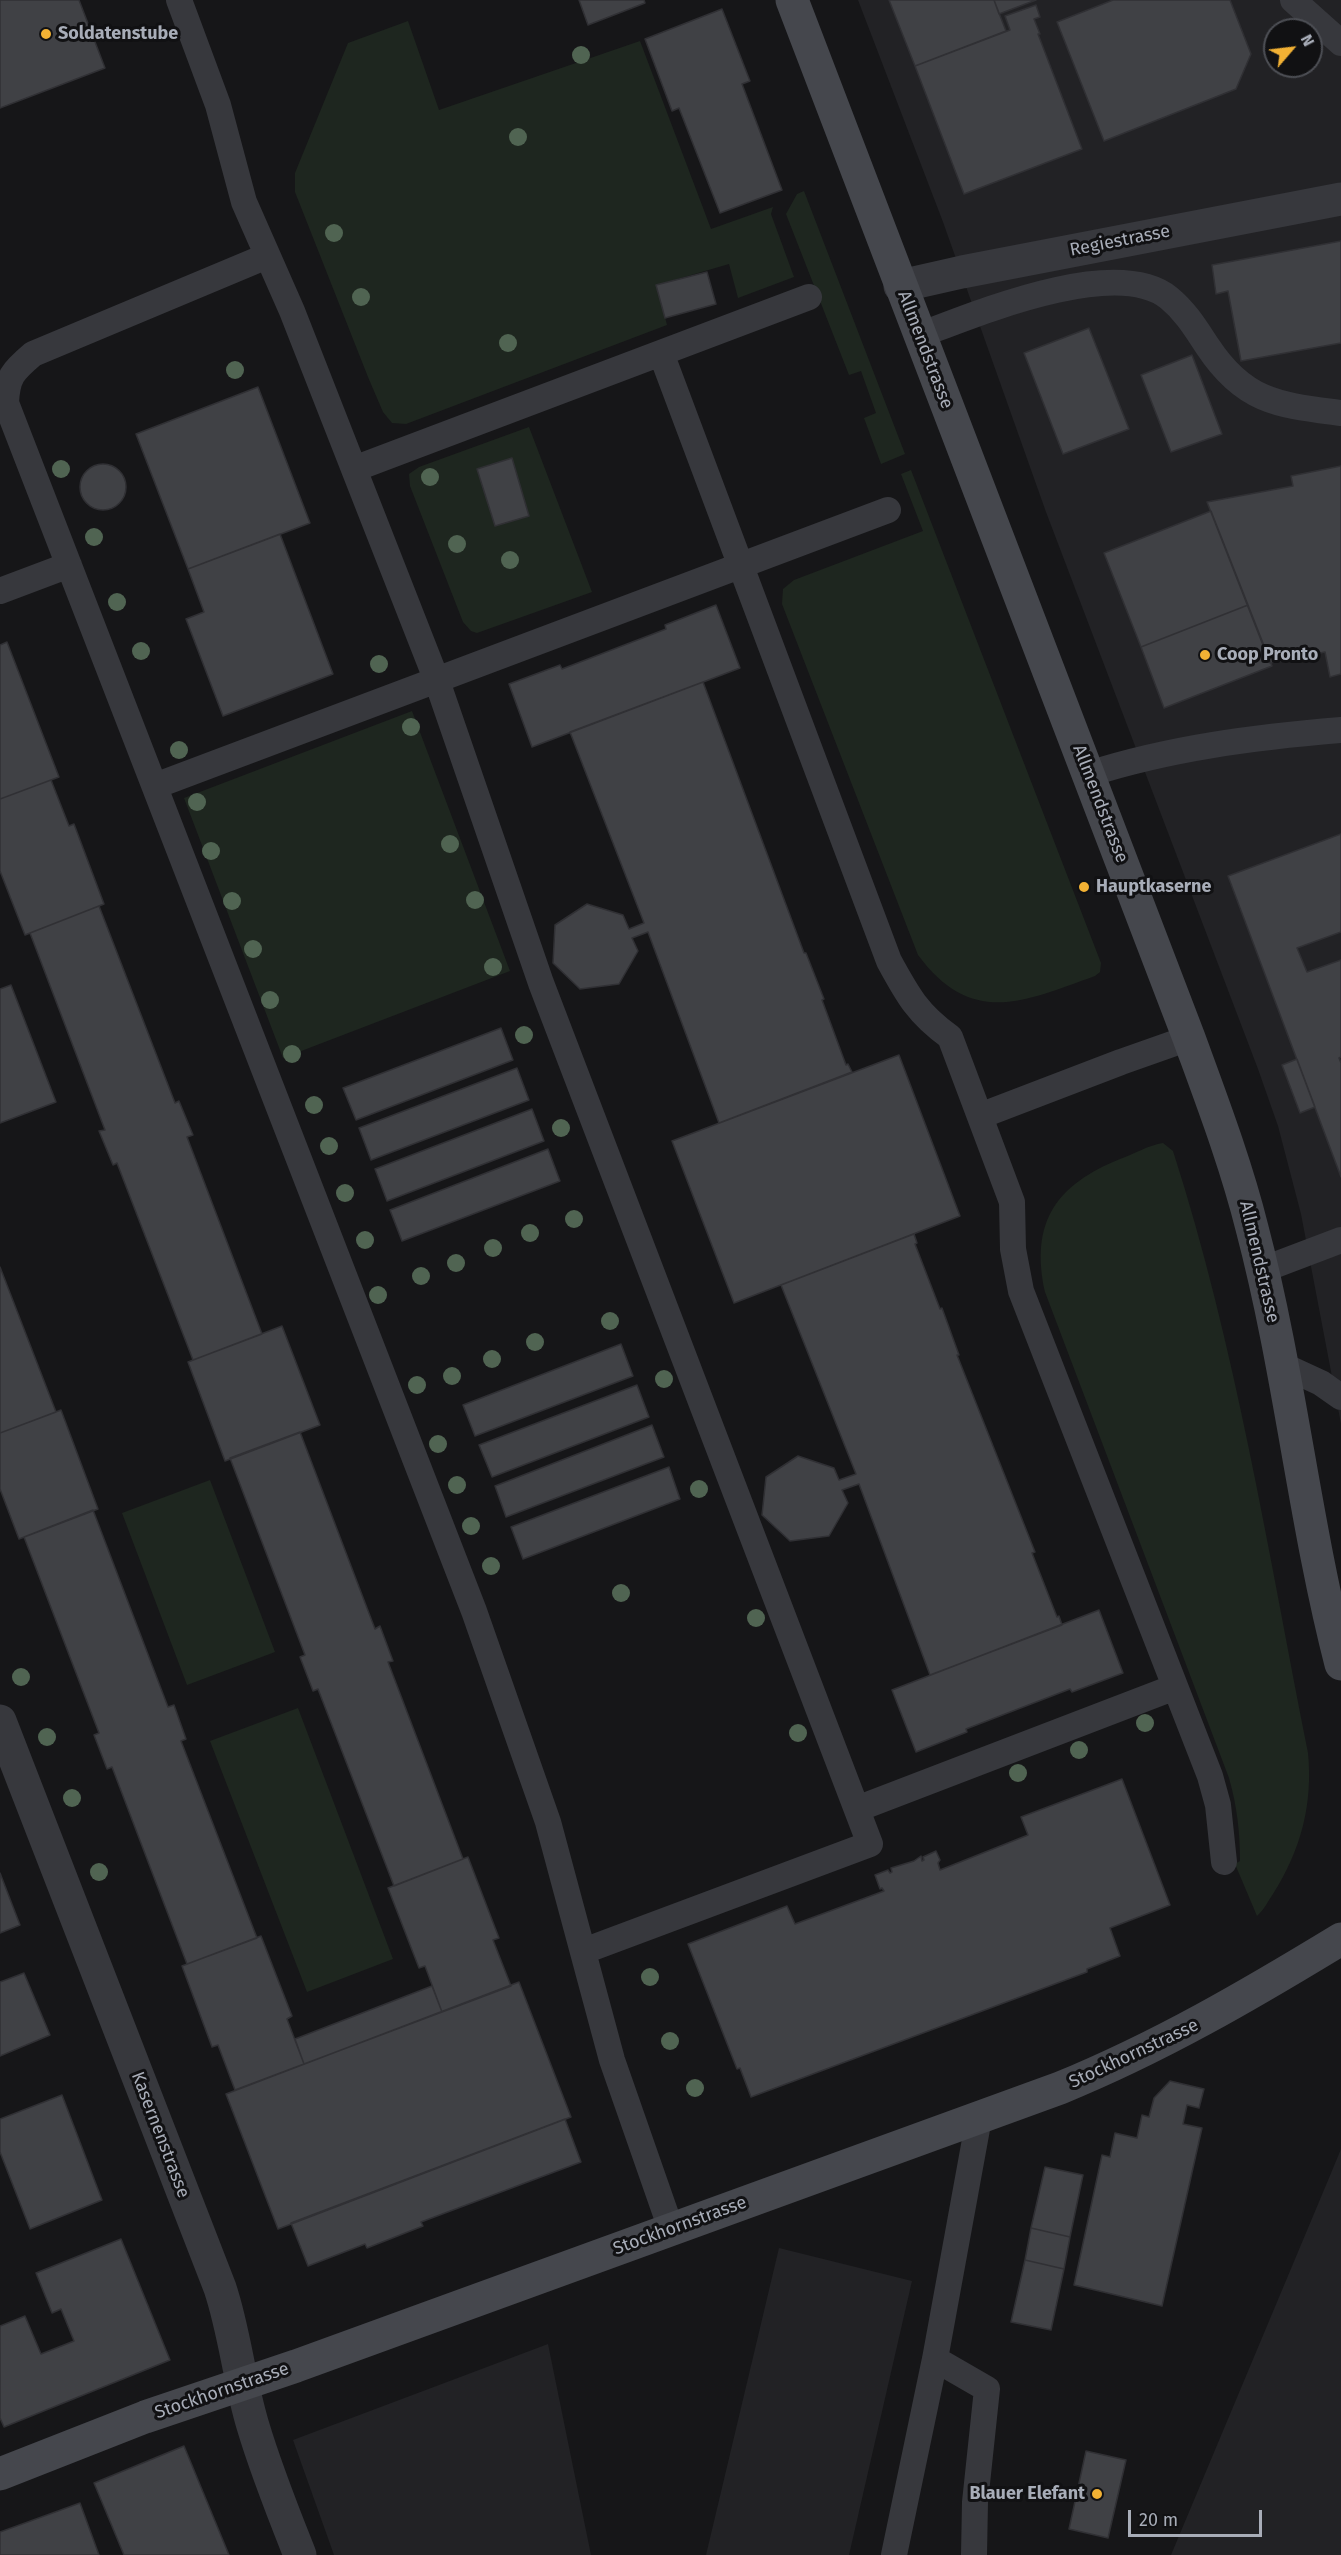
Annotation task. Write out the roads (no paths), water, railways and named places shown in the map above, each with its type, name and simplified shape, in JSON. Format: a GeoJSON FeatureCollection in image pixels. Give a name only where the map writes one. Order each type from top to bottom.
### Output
{"type":"FeatureCollection","features":[{"type":"Feature","properties":{"kind":"main road","name":"Allmendstrasse"},"geometry":{"type":"LineString","coordinates":[[792,0],[1189,1038],[1241,1188],[1262,1270],[1282,1365],[1341,1664]]}},
{"type":"Feature","properties":{"kind":"main road","name":"Stockhornstrasse"},"geometry":{"type":"LineString","coordinates":[[0,2474],[145,2417],[242,2385],[1060,2088],[1141,2053],[1213,2016],[1341,1939]]}},
{"type":"Feature","properties":{"kind":"street","name":"Regiestrasse"},"geometry":{"type":"LineString","coordinates":[[900,286],[962,272],[1341,200]]}},
{"type":"Feature","properties":{"kind":"street","name":"Kasernenstrasse"},"geometry":{"type":"LineString","coordinates":[[0,1721],[10,1780],[220,2288],[230,2320],[242,2385],[264,2462],[300,2555]]}},
{"type":"Feature","properties":{"kind":"lane"},"geometry":{"type":"LineString","coordinates":[[179,0],[218,105],[244,202],[292,311],[437,681],[545,994],[870,1844],[584,1951]]}},
{"type":"Feature","properties":{"kind":"lane"},"geometry":{"type":"LineString","coordinates":[[1293,0],[1341,42]]}},
{"type":"Feature","properties":{"kind":"lane"},"geometry":{"type":"LineString","coordinates":[[267,256],[33,354],[15,368],[7,384],[6,404],[474,1611],[548,1822],[612,2060],[671,2229]]}},
{"type":"Feature","properties":{"kind":"lane"},"geometry":{"type":"LineString","coordinates":[[920,335],[1047,292],[1082,285],[1133,283],[1167,296],[1196,324],[1209,348],[1241,386],[1270,400],[1341,413]]}},
{"type":"Feature","properties":{"kind":"lane"},"geometry":{"type":"LineString","coordinates":[[354,469],[809,297]]}},
{"type":"Feature","properties":{"kind":"lane"},"geometry":{"type":"LineString","coordinates":[[662,353],[889,962],[909,999],[928,1021],[950,1037],[980,1116],[1012,1202],[1013,1249],[1021,1291],[1210,1776],[1218,1805],[1224,1862]]}},
{"type":"Feature","properties":{"kind":"lane"},"geometry":{"type":"LineString","coordinates":[[155,786],[888,510]]}},
{"type":"Feature","properties":{"kind":"lane"},"geometry":{"type":"LineString","coordinates":[[0,591],[69,565]]}},
{"type":"Feature","properties":{"kind":"lane"},"geometry":{"type":"LineString","coordinates":[[1089,774],[1143,757],[1287,735],[1341,730]]}},
{"type":"Feature","properties":{"kind":"lane"},"geometry":{"type":"LineString","coordinates":[[980,1116],[1189,1038]]}},
{"type":"Feature","properties":{"kind":"lane"},"geometry":{"type":"LineString","coordinates":[[1262,1270],[1341,1240]]}},
{"type":"Feature","properties":{"kind":"lane"},"geometry":{"type":"LineString","coordinates":[[1282,1365],[1321,1383],[1341,1397]]}},
{"type":"Feature","properties":{"kind":"lane"},"geometry":{"type":"LineString","coordinates":[[857,1809],[1175,1687]]}},
{"type":"Feature","properties":{"kind":"lane"},"geometry":{"type":"LineString","coordinates":[[894,2555],[935,2359],[980,2118]]}},
{"type":"Feature","properties":{"kind":"lane"},"geometry":{"type":"LineString","coordinates":[[935,2359],[987,2389],[975,2502],[974,2555]]}},
{"type":"Feature","properties":{"kind":"place","name":"Soldatenstube"},"geometry":{"type":"Point","coordinates":[46,34]}},
{"type":"Feature","properties":{"kind":"place","name":"Coop Pronto"},"geometry":{"type":"Point","coordinates":[1205,655]}},
{"type":"Feature","properties":{"kind":"place","name":"Hauptkaserne"},"geometry":{"type":"Point","coordinates":[1084,887]}},
{"type":"Feature","properties":{"kind":"place","name":"Blauer Elefant"},"geometry":{"type":"Point","coordinates":[1097,2494]}}]}
